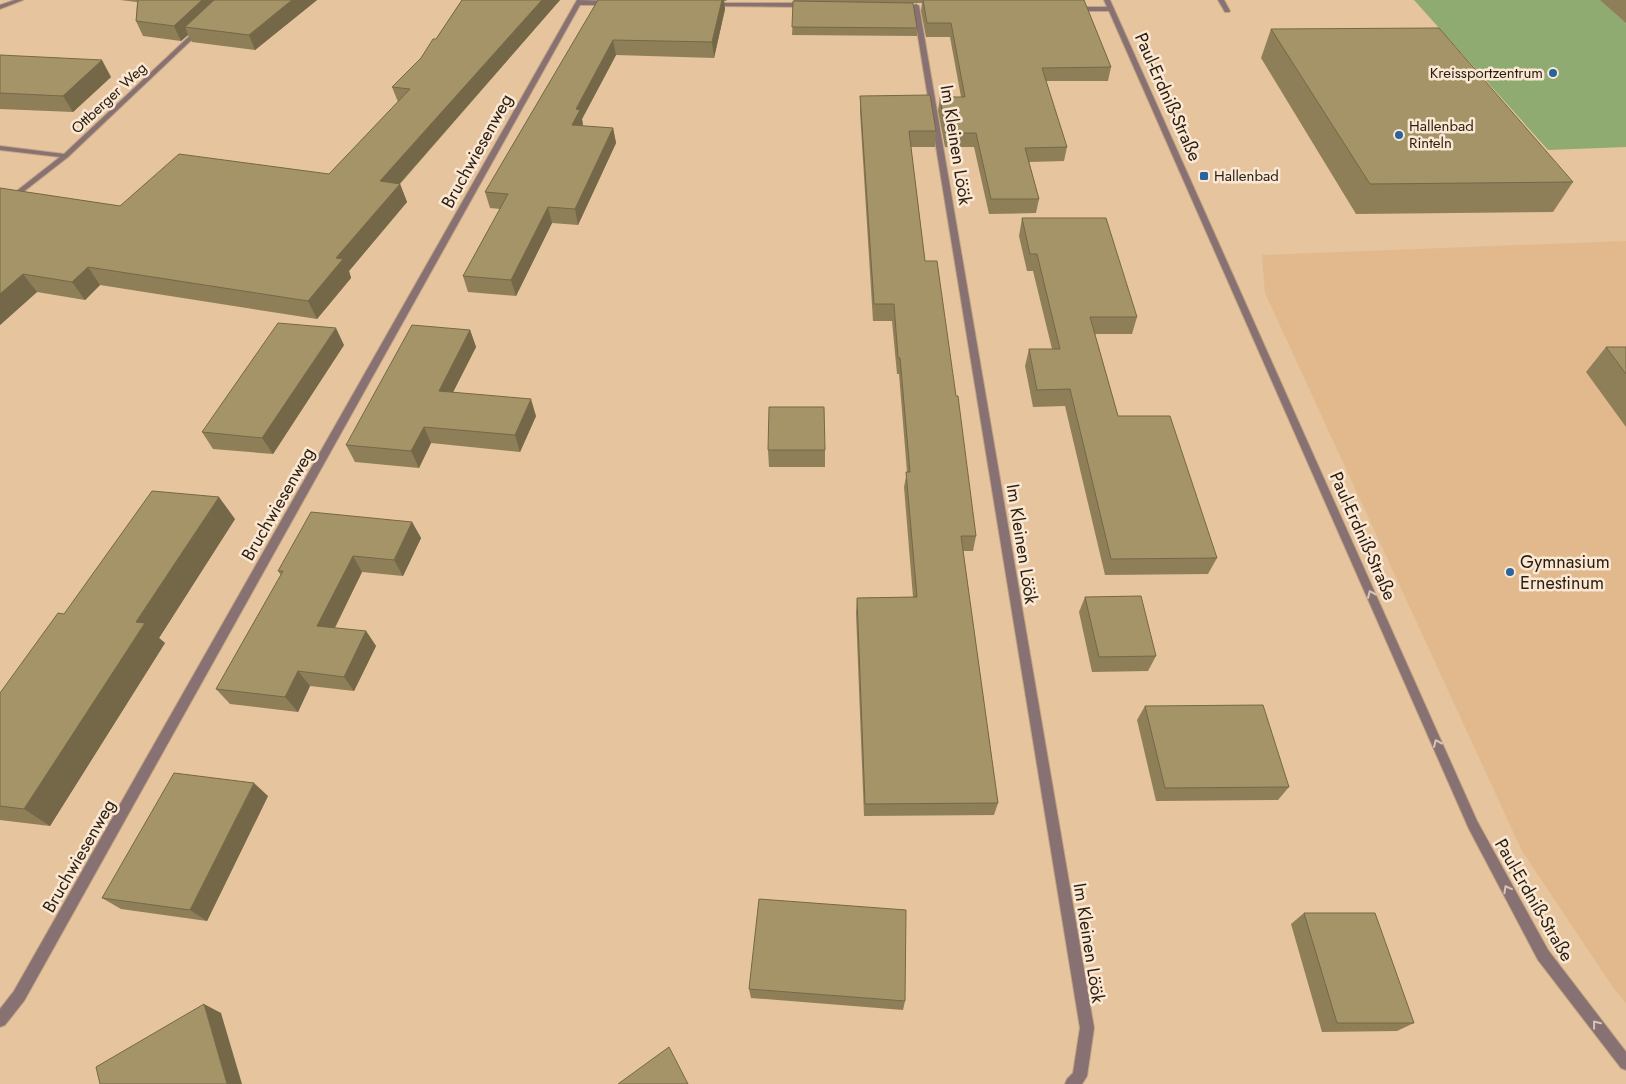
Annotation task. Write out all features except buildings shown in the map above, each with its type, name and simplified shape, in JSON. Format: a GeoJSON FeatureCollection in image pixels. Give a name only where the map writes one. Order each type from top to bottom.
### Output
{"type":"FeatureCollection","features":[{"type":"Feature","properties":{"kind":"street"},"geometry":{"type":"LineString","coordinates":[[0,7],[20,0]]}},
{"type":"Feature","properties":{"kind":"street"},"geometry":{"type":"LineString","coordinates":[[1221,0],[1227,11]]}},
{"type":"Feature","properties":{"kind":"street"},"geometry":{"type":"LineString","coordinates":[[579,2],[618,4]]}},
{"type":"Feature","properties":{"kind":"street","name":"Bruchwiesenweg"},"geometry":{"type":"LineString","coordinates":[[0,1020],[19,996],[579,2]]}},
{"type":"Feature","properties":{"kind":"street"},"geometry":{"type":"LineString","coordinates":[[707,4],[817,5]]}},
{"type":"Feature","properties":{"kind":"street"},"geometry":{"type":"LineString","coordinates":[[1067,9],[1109,5]]}},
{"type":"Feature","properties":{"kind":"street","name":"Paul-Erdniß-Straße"},"geometry":{"type":"LineString","coordinates":[[1109,5],[1221,253],[1473,825],[1543,955],[1626,1063]]}},
{"type":"Feature","properties":{"kind":"street","name":"Im Kleinen Löök"},"geometry":{"type":"LineString","coordinates":[[916,6],[1086,1028],[1080,1076],[1072,1084]]}},
{"type":"Feature","properties":{"kind":"street","name":"Ottberger Weg"},"geometry":{"type":"LineString","coordinates":[[0,208],[66,156],[202,27]]}},
{"type":"Feature","properties":{"kind":"street"},"geometry":{"type":"LineString","coordinates":[[0,148],[66,156]]}},
{"type":"Feature","properties":{"kind":"shaded area","name":"Gymnasium Ernestinum"},"geometry":{"type":"Polygon","coordinates":[[[1626,241],[1626,1003],[1614,989],[1522,851],[1265,293],[1262,255],[1626,241]]]}},
{"type":"Feature","properties":{"kind":"green space","name":"Kreissportzentrum"},"geometry":{"type":"Polygon","coordinates":[[[1414,0],[1626,0],[1626,147],[1548,150],[1414,0]]]}},
{"type":"Feature","properties":{"kind":"place","name":"Kreissportzentrum"},"geometry":{"type":"Point","coordinates":[1553,73]}},
{"type":"Feature","properties":{"kind":"place","name":"Hallenbad Rinteln"},"geometry":{"type":"Point","coordinates":[1399,135]}},
{"type":"Feature","properties":{"kind":"place","name":"Hallenbad"},"geometry":{"type":"Point","coordinates":[1204,176]}},
{"type":"Feature","properties":{"kind":"place","name":"Gymnasium Ernestinum"},"geometry":{"type":"Point","coordinates":[1510,572]}}]}
